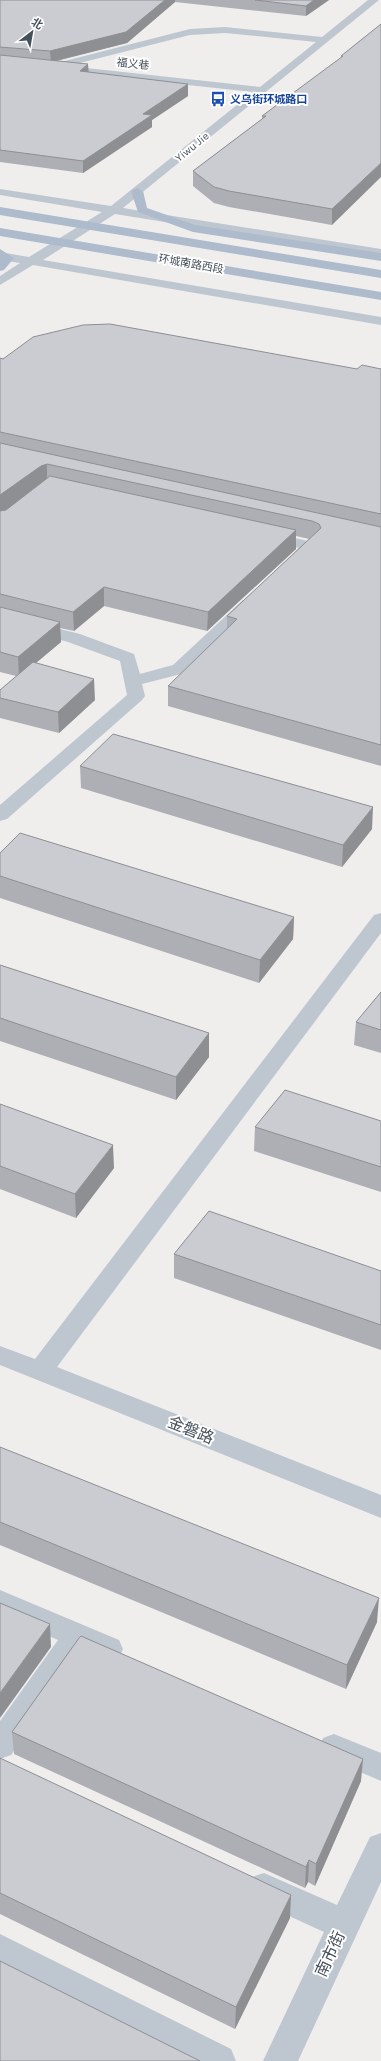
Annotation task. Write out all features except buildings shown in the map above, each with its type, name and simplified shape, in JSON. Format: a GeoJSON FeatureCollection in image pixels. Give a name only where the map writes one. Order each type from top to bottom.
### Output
{"type":"FeatureCollection","features":[{"type":"Feature","properties":{"kind":"main road"},"geometry":{"type":"LineString","coordinates":[[137,191],[142,210],[194,228],[381,257]]}},
{"type":"Feature","properties":{"kind":"main road","name":"环城南路西段"},"geometry":{"type":"LineString","coordinates":[[0,211],[381,274]]}},
{"type":"Feature","properties":{"kind":"main road","name":"环城南路西段"},"geometry":{"type":"LineString","coordinates":[[0,232],[381,296]]}},
{"type":"Feature","properties":{"kind":"street","name":"Yiwu Jie"},"geometry":{"type":"LineString","coordinates":[[0,281],[113,210],[374,0]]}},
{"type":"Feature","properties":{"kind":"street","name":"福义巷"},"geometry":{"type":"LineString","coordinates":[[263,90],[49,67],[190,32],[225,30],[325,40]]}},
{"type":"Feature","properties":{"kind":"street"},"geometry":{"type":"LineString","coordinates":[[0,192],[381,253]]}},
{"type":"Feature","properties":{"kind":"street"},"geometry":{"type":"LineString","coordinates":[[2,259],[32,262],[381,321]]}},
{"type":"Feature","properties":{"kind":"street"},"geometry":{"type":"LineString","coordinates":[[256,534],[311,546],[282,573]]}},
{"type":"Feature","properties":{"kind":"street"},"geometry":{"type":"LineString","coordinates":[[133,681],[179,669],[259,594]]}},
{"type":"Feature","properties":{"kind":"street"},"geometry":{"type":"LineString","coordinates":[[0,619],[74,638],[128,658],[136,696],[0,815]]}},
{"type":"Feature","properties":{"kind":"street"},"geometry":{"type":"LineString","coordinates":[[41,1370],[381,919]]}},
{"type":"Feature","properties":{"kind":"street","name":"金磐路"},"geometry":{"type":"LineString","coordinates":[[0,1355],[41,1370],[381,1507]]}},
{"type":"Feature","properties":{"kind":"street"},"geometry":{"type":"LineString","coordinates":[[0,1602],[136,1661]]}},
{"type":"Feature","properties":{"kind":"street"},"geometry":{"type":"LineString","coordinates":[[5,1760],[78,1636]]}},
{"type":"Feature","properties":{"kind":"street"},"geometry":{"type":"LineString","coordinates":[[309,1736],[381,1767]]}},
{"type":"Feature","properties":{"kind":"street","name":"南市街"},"geometry":{"type":"LineString","coordinates":[[280,2061],[381,1847]]}},
{"type":"Feature","properties":{"kind":"street"},"geometry":{"type":"LineString","coordinates":[[236,1875],[344,1925]]}},
{"type":"Feature","properties":{"kind":"street"},"geometry":{"type":"LineString","coordinates":[[0,1950],[219,2061]]}},
{"type":"Feature","properties":{"kind":"place","name":"义乌街环城路口"},"geometry":{"type":"Point","coordinates":[218,99]}}]}
